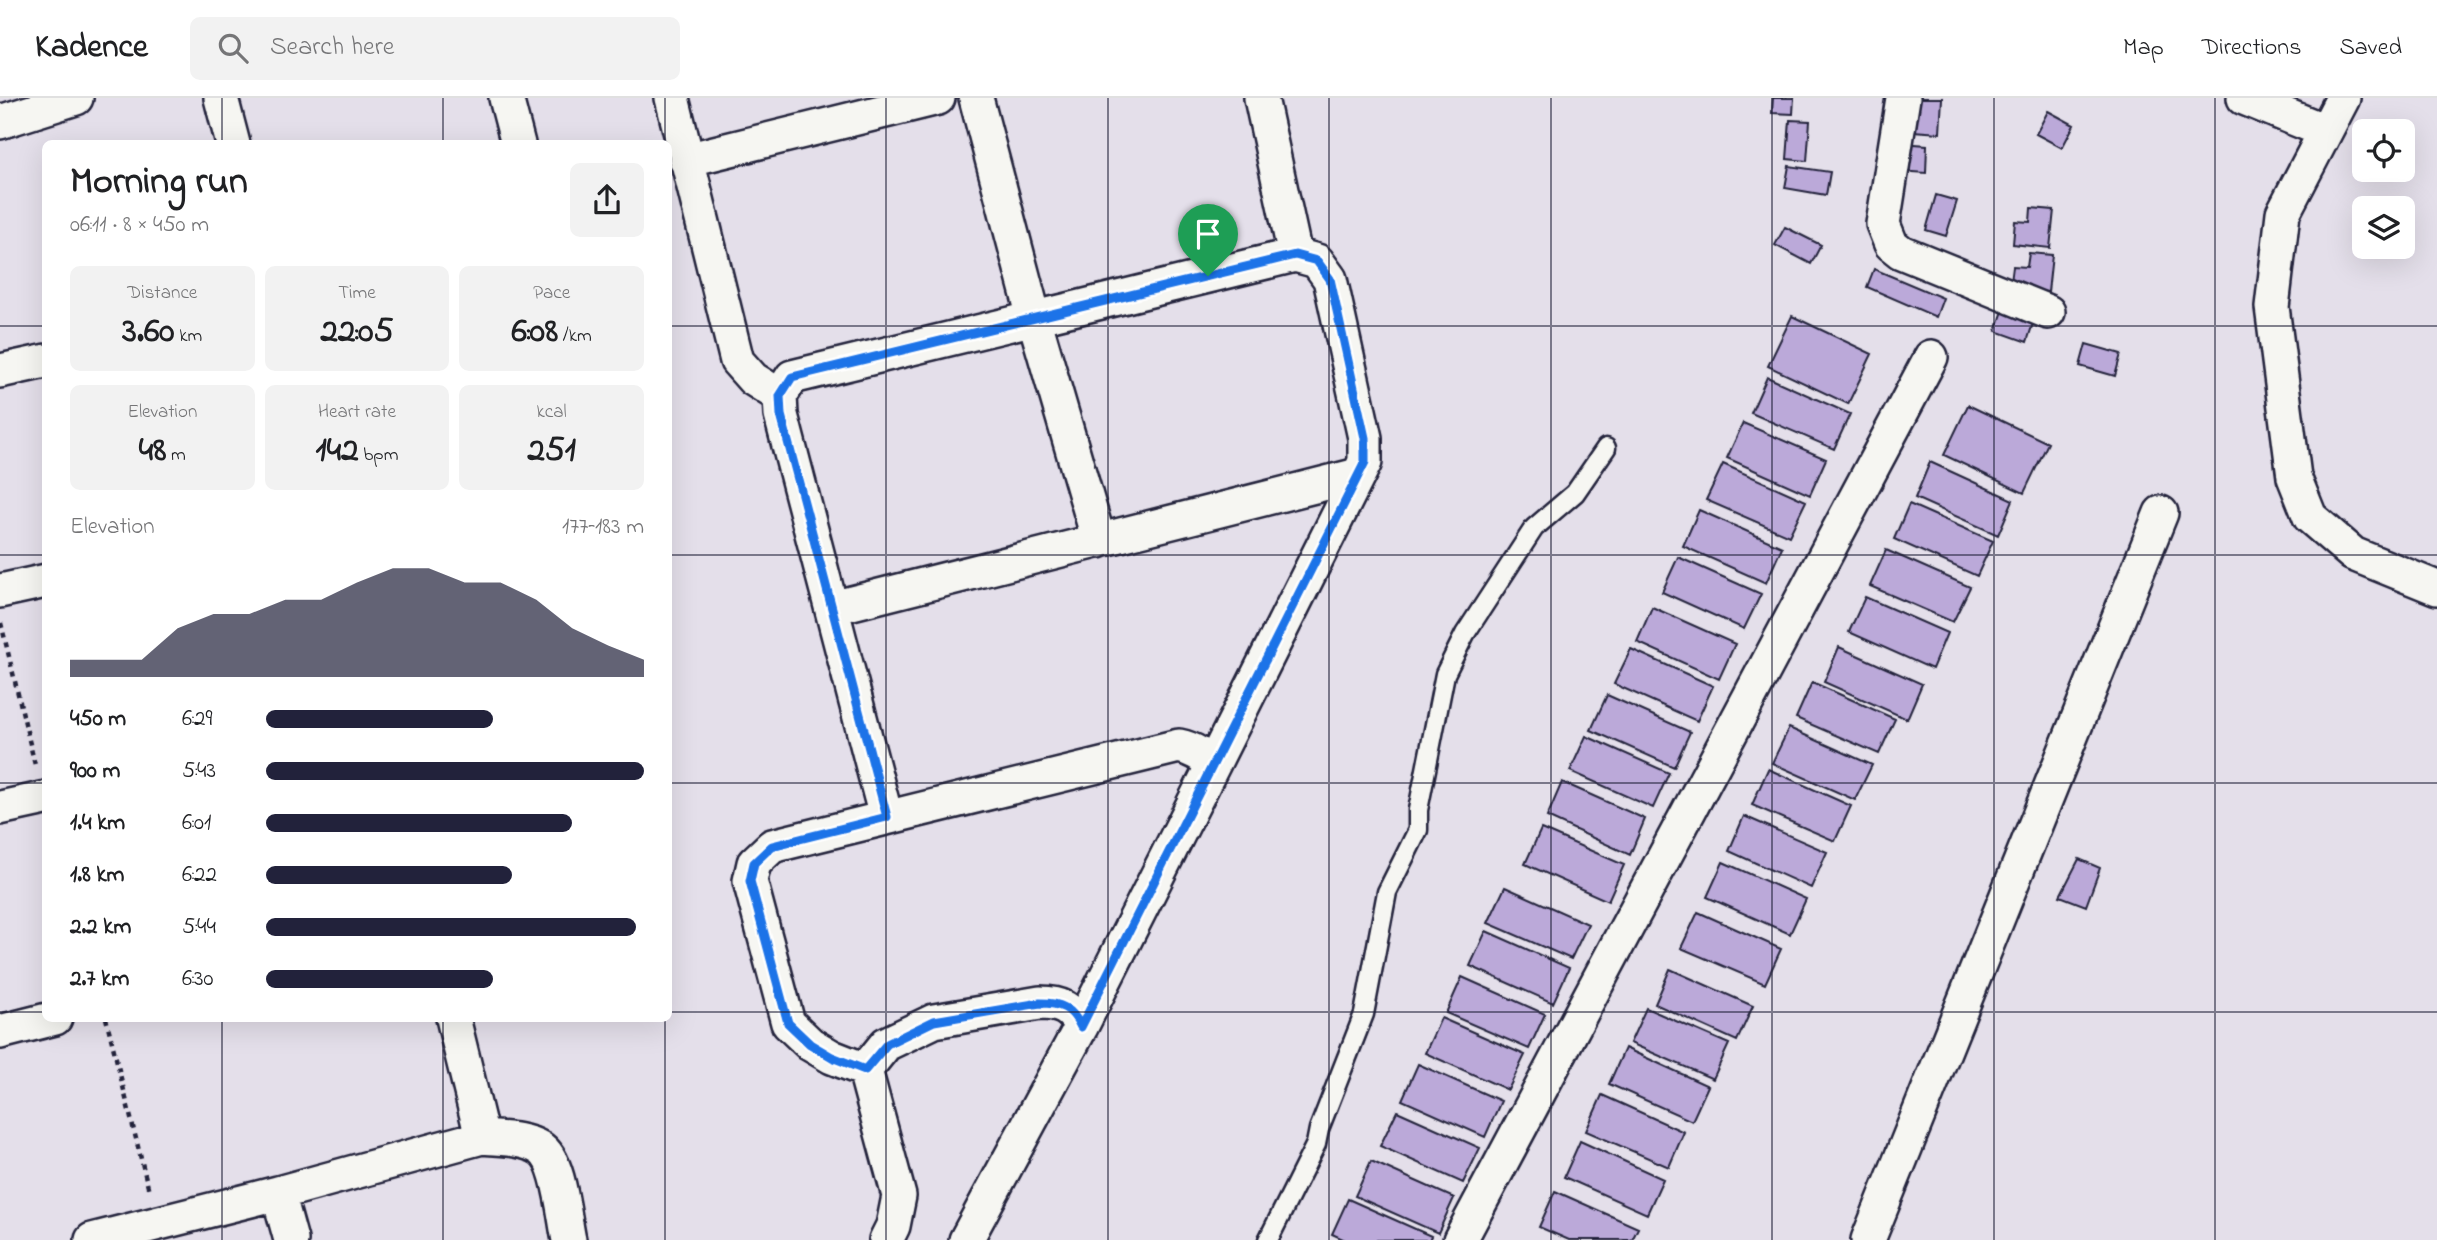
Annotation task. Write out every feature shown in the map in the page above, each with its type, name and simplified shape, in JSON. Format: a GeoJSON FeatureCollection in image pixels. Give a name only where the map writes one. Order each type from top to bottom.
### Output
{"type":"FeatureCollection","features":[{"type":"Feature","properties":{"kind":"street"},"geometry":{"type":"LineString","coordinates":[[0,122],[76,98]]}},
{"type":"Feature","properties":{"kind":"street"},"geometry":{"type":"LineString","coordinates":[[221,98],[232,140]]}},
{"type":"Feature","properties":{"kind":"street"},"geometry":{"type":"LineString","coordinates":[[506,98],[517,140]]}},
{"type":"Feature","properties":{"kind":"street"},"geometry":{"type":"LineString","coordinates":[[671,98],[737,361],[753,379],[780,396]]}},
{"type":"Feature","properties":{"kind":"street"},"geometry":{"type":"LineString","coordinates":[[686,160],[938,98]]}},
{"type":"Feature","properties":{"kind":"street"},"geometry":{"type":"LineString","coordinates":[[976,98],[1034,318],[1099,541]]}},
{"type":"Feature","properties":{"kind":"street"},"geometry":{"type":"LineString","coordinates":[[1261,98],[1295,255]]}},
{"type":"Feature","properties":{"kind":"street"},"geometry":{"type":"LineString","coordinates":[[1903,98],[1883,224],[1891,244],[1901,251],[2048,312]]}},
{"type":"Feature","properties":{"kind":"street"},"geometry":{"type":"LineString","coordinates":[[2244,98],[2325,131]]}},
{"type":"Feature","properties":{"kind":"street"},"geometry":{"type":"LineString","coordinates":[[2343,98],[2283,213],[2272,307],[2294,477],[2310,517],[2353,554],[2437,588]]}},
{"type":"Feature","properties":{"kind":"street"},"geometry":{"type":"LineString","coordinates":[[887,817],[781,415],[780,396],[792,377],[1295,255],[1317,261],[1330,279],[1365,438],[1365,462],[1081,1027],[966,1240]]}},
{"type":"Feature","properties":{"kind":"street"},"geometry":{"type":"LineString","coordinates":[[1460,1240],[1931,357]]}},
{"type":"Feature","properties":{"kind":"street"},"geometry":{"type":"LineString","coordinates":[[0,371],[42,362]]}},
{"type":"Feature","properties":{"kind":"street"},"geometry":{"type":"LineString","coordinates":[[832,608],[1358,475]]}},
{"type":"Feature","properties":{"kind":"street"},"geometry":{"type":"LineString","coordinates":[[1868,1240],[2161,513]]}},
{"type":"Feature","properties":{"kind":"street"},"geometry":{"type":"LineString","coordinates":[[0,591],[42,582]]}},
{"type":"Feature","properties":{"kind":"street"},"geometry":{"type":"LineString","coordinates":[[865,1070],[832,1057],[810,1044],[788,1023],[750,881],[754,863],[772,846],[1179,746],[1190,748],[1213,765]]}},
{"type":"Feature","properties":{"kind":"street"},"geometry":{"type":"LineString","coordinates":[[0,808],[42,798]]}},
{"type":"Feature","properties":{"kind":"street"},"geometry":{"type":"LineString","coordinates":[[865,1070],[887,1044],[934,1021],[1040,1003],[1055,1003],[1075,1014],[1081,1027]]}},
{"type":"Feature","properties":{"kind":"street"},"geometry":{"type":"LineString","coordinates":[[0,1032],[42,1021]]}},
{"type":"Feature","properties":{"kind":"street"},"geometry":{"type":"LineString","coordinates":[[454,1022],[482,1137]]}},
{"type":"Feature","properties":{"kind":"street"},"geometry":{"type":"LineString","coordinates":[[865,1070],[899,1196],[894,1226],[886,1240]]}},
{"type":"Feature","properties":{"kind":"street"},"geometry":{"type":"LineString","coordinates":[[92,1240],[482,1137],[521,1140],[543,1149],[555,1168],[569,1240]]}},
{"type":"Feature","properties":{"kind":"street"},"geometry":{"type":"LineString","coordinates":[[278,1192],[291,1240]]}},
{"type":"Feature","properties":{"kind":"lane"},"geometry":{"type":"LineString","coordinates":[[1268,1240],[1316,1144],[1319,1129],[1364,1014],[1387,892],[1418,830],[1418,810],[1445,674],[1465,634],[1534,527],[1575,493],[1606,448]]}},
{"type":"Feature","properties":{"kind":"path"},"geometry":{"type":"LineString","coordinates":[[0,619],[42,790]]}},
{"type":"Feature","properties":{"kind":"path"},"geometry":{"type":"LineString","coordinates":[[107,1022],[157,1224]]}},
{"type":"Feature","properties":{"kind":"building"},"geometry":{"type":"Polygon","coordinates":[[[1773,98],[1794,98],[1793,114],[1772,113],[1773,98]]]}},
{"type":"Feature","properties":{"kind":"building"},"geometry":{"type":"Polygon","coordinates":[[[1915,98],[1942,98],[1940,133],[1913,131],[1915,98]]]}},
{"type":"Feature","properties":{"kind":"building"},"geometry":{"type":"Polygon","coordinates":[[[2048,111],[2074,125],[2062,148],[2036,134],[2048,111]]]}},
{"type":"Feature","properties":{"kind":"building"},"geometry":{"type":"Polygon","coordinates":[[[1790,120],[1810,121],[1807,161],[1787,159],[1790,120]]]}},
{"type":"Feature","properties":{"kind":"building"},"geometry":{"type":"Polygon","coordinates":[[[1901,143],[1927,145],[1926,173],[1900,171],[1901,143]]]}},
{"type":"Feature","properties":{"kind":"building"},"geometry":{"type":"Polygon","coordinates":[[[1789,166],[1830,172],[1826,195],[1785,188],[1789,166]]]}},
{"type":"Feature","properties":{"kind":"building"},"geometry":{"type":"Polygon","coordinates":[[[1936,195],[1957,201],[1946,236],[1926,230],[1936,195]]]}},
{"type":"Feature","properties":{"kind":"building"},"geometry":{"type":"Polygon","coordinates":[[[2031,208],[2054,210],[2050,248],[2013,244],[2015,221],[2030,222],[2031,208]]]}},
{"type":"Feature","properties":{"kind":"building"},"geometry":{"type":"Polygon","coordinates":[[[1785,227],[1821,245],[1811,264],[1775,245],[1785,227]]]}},
{"type":"Feature","properties":{"kind":"building"},"geometry":{"type":"Polygon","coordinates":[[[2029,253],[2052,255],[2048,292],[2010,289],[2013,266],[2027,267],[2029,253]]]}},
{"type":"Feature","properties":{"kind":"building"},"geometry":{"type":"Polygon","coordinates":[[[1874,269],[1943,298],[1936,317],[1867,287],[1874,269]]]}},
{"type":"Feature","properties":{"kind":"building"},"geometry":{"type":"Polygon","coordinates":[[[2003,311],[2034,320],[2027,342],[1996,331],[2003,311]]]}},
{"type":"Feature","properties":{"kind":"building"},"geometry":{"type":"Polygon","coordinates":[[[1792,316],[1872,354],[1848,404],[1768,366],[1792,316]]]}},
{"type":"Feature","properties":{"kind":"building"},"geometry":{"type":"Polygon","coordinates":[[[2086,344],[2121,354],[2115,376],[2080,366],[2086,344]]]}},
{"type":"Feature","properties":{"kind":"building"},"geometry":{"type":"Polygon","coordinates":[[[1767,377],[1850,414],[1834,449],[1751,413],[1767,377]]]}},
{"type":"Feature","properties":{"kind":"building"},"geometry":{"type":"Polygon","coordinates":[[[1968,405],[2048,443],[2024,493],[1944,455],[1968,405]]]}},
{"type":"Feature","properties":{"kind":"building"},"geometry":{"type":"Polygon","coordinates":[[[1743,423],[1826,459],[1810,495],[1727,458],[1743,423]]]}},
{"type":"Feature","properties":{"kind":"building"},"geometry":{"type":"Polygon","coordinates":[[[1930,462],[2013,500],[1998,535],[1915,498],[1930,462]]]}},
{"type":"Feature","properties":{"kind":"building"},"geometry":{"type":"Polygon","coordinates":[[[1723,464],[1806,501],[1789,536],[1706,500],[1723,464]]]}},
{"type":"Feature","properties":{"kind":"building"},"geometry":{"type":"Polygon","coordinates":[[[1909,504],[1993,541],[1977,576],[1894,539],[1909,504]]]}},
{"type":"Feature","properties":{"kind":"building"},"geometry":{"type":"Polygon","coordinates":[[[1699,510],[1782,547],[1766,583],[1683,546],[1699,510]]]}},
{"type":"Feature","properties":{"kind":"building"},"geometry":{"type":"Polygon","coordinates":[[[1886,550],[1970,587],[1953,622],[1870,586],[1886,550]]]}},
{"type":"Feature","properties":{"kind":"building"},"geometry":{"type":"Polygon","coordinates":[[[1678,557],[1761,594],[1744,629],[1662,592],[1678,557]]]}},
{"type":"Feature","properties":{"kind":"building"},"geometry":{"type":"Polygon","coordinates":[[[1865,597],[1947,633],[1932,669],[1849,632],[1865,597]]]}},
{"type":"Feature","properties":{"kind":"building"},"geometry":{"type":"Polygon","coordinates":[[[1652,607],[1735,644],[1719,679],[1637,642],[1652,607]]]}},
{"type":"Feature","properties":{"kind":"building"},"geometry":{"type":"Polygon","coordinates":[[[1839,647],[1922,684],[1907,719],[1824,682],[1839,647]]]}},
{"type":"Feature","properties":{"kind":"building"},"geometry":{"type":"Polygon","coordinates":[[[1631,649],[1713,686],[1697,721],[1614,684],[1631,649]]]}},
{"type":"Feature","properties":{"kind":"building"},"geometry":{"type":"Polygon","coordinates":[[[1812,682],[1895,719],[1879,754],[1796,718],[1812,682]]]}},
{"type":"Feature","properties":{"kind":"building"},"geometry":{"type":"Polygon","coordinates":[[[1607,695],[1690,732],[1674,767],[1591,730],[1607,695]]]}},
{"type":"Feature","properties":{"kind":"building"},"geometry":{"type":"Polygon","coordinates":[[[1789,728],[1872,765],[1855,800],[1772,763],[1789,728]]]}},
{"type":"Feature","properties":{"kind":"building"},"geometry":{"type":"Polygon","coordinates":[[[1586,736],[1669,773],[1653,808],[1570,771],[1586,736]]]}},
{"type":"Feature","properties":{"kind":"building"},"geometry":{"type":"Polygon","coordinates":[[[1768,769],[1851,806],[1835,841],[1752,805],[1768,769]]]}},
{"type":"Feature","properties":{"kind":"building"},"geometry":{"type":"Polygon","coordinates":[[[1562,782],[1645,819],[1630,855],[1547,817],[1562,782]]]}},
{"type":"Feature","properties":{"kind":"building"},"geometry":{"type":"Polygon","coordinates":[[[1744,816],[1827,852],[1811,888],[1729,851],[1744,816]]]}},
{"type":"Feature","properties":{"kind":"building"},"geometry":{"type":"Polygon","coordinates":[[[1541,829],[1624,865],[1608,901],[1525,864],[1541,829]]]}},
{"type":"Feature","properties":{"kind":"building"},"geometry":{"type":"Polygon","coordinates":[[[2079,859],[2100,868],[2086,906],[2060,896],[2079,859]]]}},
{"type":"Feature","properties":{"kind":"building"},"geometry":{"type":"Polygon","coordinates":[[[1723,862],[1806,899],[1790,934],[1707,897],[1723,862]]]}},
{"type":"Feature","properties":{"kind":"building"},"geometry":{"type":"Polygon","coordinates":[[[1505,887],[1588,924],[1571,959],[1488,923],[1505,887]]]}},
{"type":"Feature","properties":{"kind":"building"},"geometry":{"type":"Polygon","coordinates":[[[1698,912],[1781,949],[1765,984],[1681,948],[1698,912]]]}},
{"type":"Feature","properties":{"kind":"building"},"geometry":{"type":"Polygon","coordinates":[[[1486,931],[1569,968],[1553,1003],[1470,966],[1486,931]]]}},
{"type":"Feature","properties":{"kind":"building"},"geometry":{"type":"Polygon","coordinates":[[[1670,969],[1753,1006],[1737,1041],[1655,1004],[1670,969]]]}},
{"type":"Feature","properties":{"kind":"building"},"geometry":{"type":"Polygon","coordinates":[[[1462,977],[1545,1014],[1529,1049],[1446,1013],[1462,977]]]}},
{"type":"Feature","properties":{"kind":"building"},"geometry":{"type":"Polygon","coordinates":[[[1646,1008],[1729,1044],[1713,1079],[1630,1043],[1646,1008]]]}},
{"type":"Feature","properties":{"kind":"building"},"geometry":{"type":"Polygon","coordinates":[[[1441,1018],[1525,1055],[1508,1090],[1425,1053],[1441,1018]]]}},
{"type":"Feature","properties":{"kind":"building"},"geometry":{"type":"Polygon","coordinates":[[[1625,1048],[1708,1086],[1692,1121],[1609,1084],[1625,1048]]]}},
{"type":"Feature","properties":{"kind":"building"},"geometry":{"type":"Polygon","coordinates":[[[1418,1064],[1501,1101],[1485,1137],[1402,1100],[1418,1064]]]}},
{"type":"Feature","properties":{"kind":"building"},"geometry":{"type":"Polygon","coordinates":[[[1602,1095],[1684,1132],[1669,1167],[1586,1131],[1602,1095]]]}},
{"type":"Feature","properties":{"kind":"building"},"geometry":{"type":"Polygon","coordinates":[[[1397,1111],[1480,1148],[1463,1183],[1380,1146],[1397,1111]]]}},
{"type":"Feature","properties":{"kind":"building"},"geometry":{"type":"Polygon","coordinates":[[[1580,1141],[1663,1179],[1647,1214],[1564,1177],[1580,1141]]]}},
{"type":"Feature","properties":{"kind":"building"},"geometry":{"type":"Polygon","coordinates":[[[1371,1161],[1454,1198],[1438,1233],[1355,1196],[1371,1161]]]}},
{"type":"Feature","properties":{"kind":"building"},"geometry":{"type":"Polygon","coordinates":[[[1555,1191],[1638,1228],[1632,1240],[1569,1240],[1539,1227],[1555,1191]]]}},
{"type":"Feature","properties":{"kind":"building"},"geometry":{"type":"Polygon","coordinates":[[[1348,1199],[1431,1236],[1429,1240],[1345,1240],[1332,1234],[1348,1199]]]}},
{"type":"Feature","properties":{"kind":"route"},"geometry":{"type":"LineString","coordinates":[[1295,255],[1317,261],[1330,279],[1365,438],[1365,462],[1081,1027],[1075,1014],[1066,1007],[1055,1003],[1040,1003],[934,1021],[887,1044],[865,1070],[832,1057],[810,1044],[788,1023],[750,881],[754,863],[772,846],[887,817],[781,415],[780,396],[792,377],[1208,276],[1295,255]]}}]}
